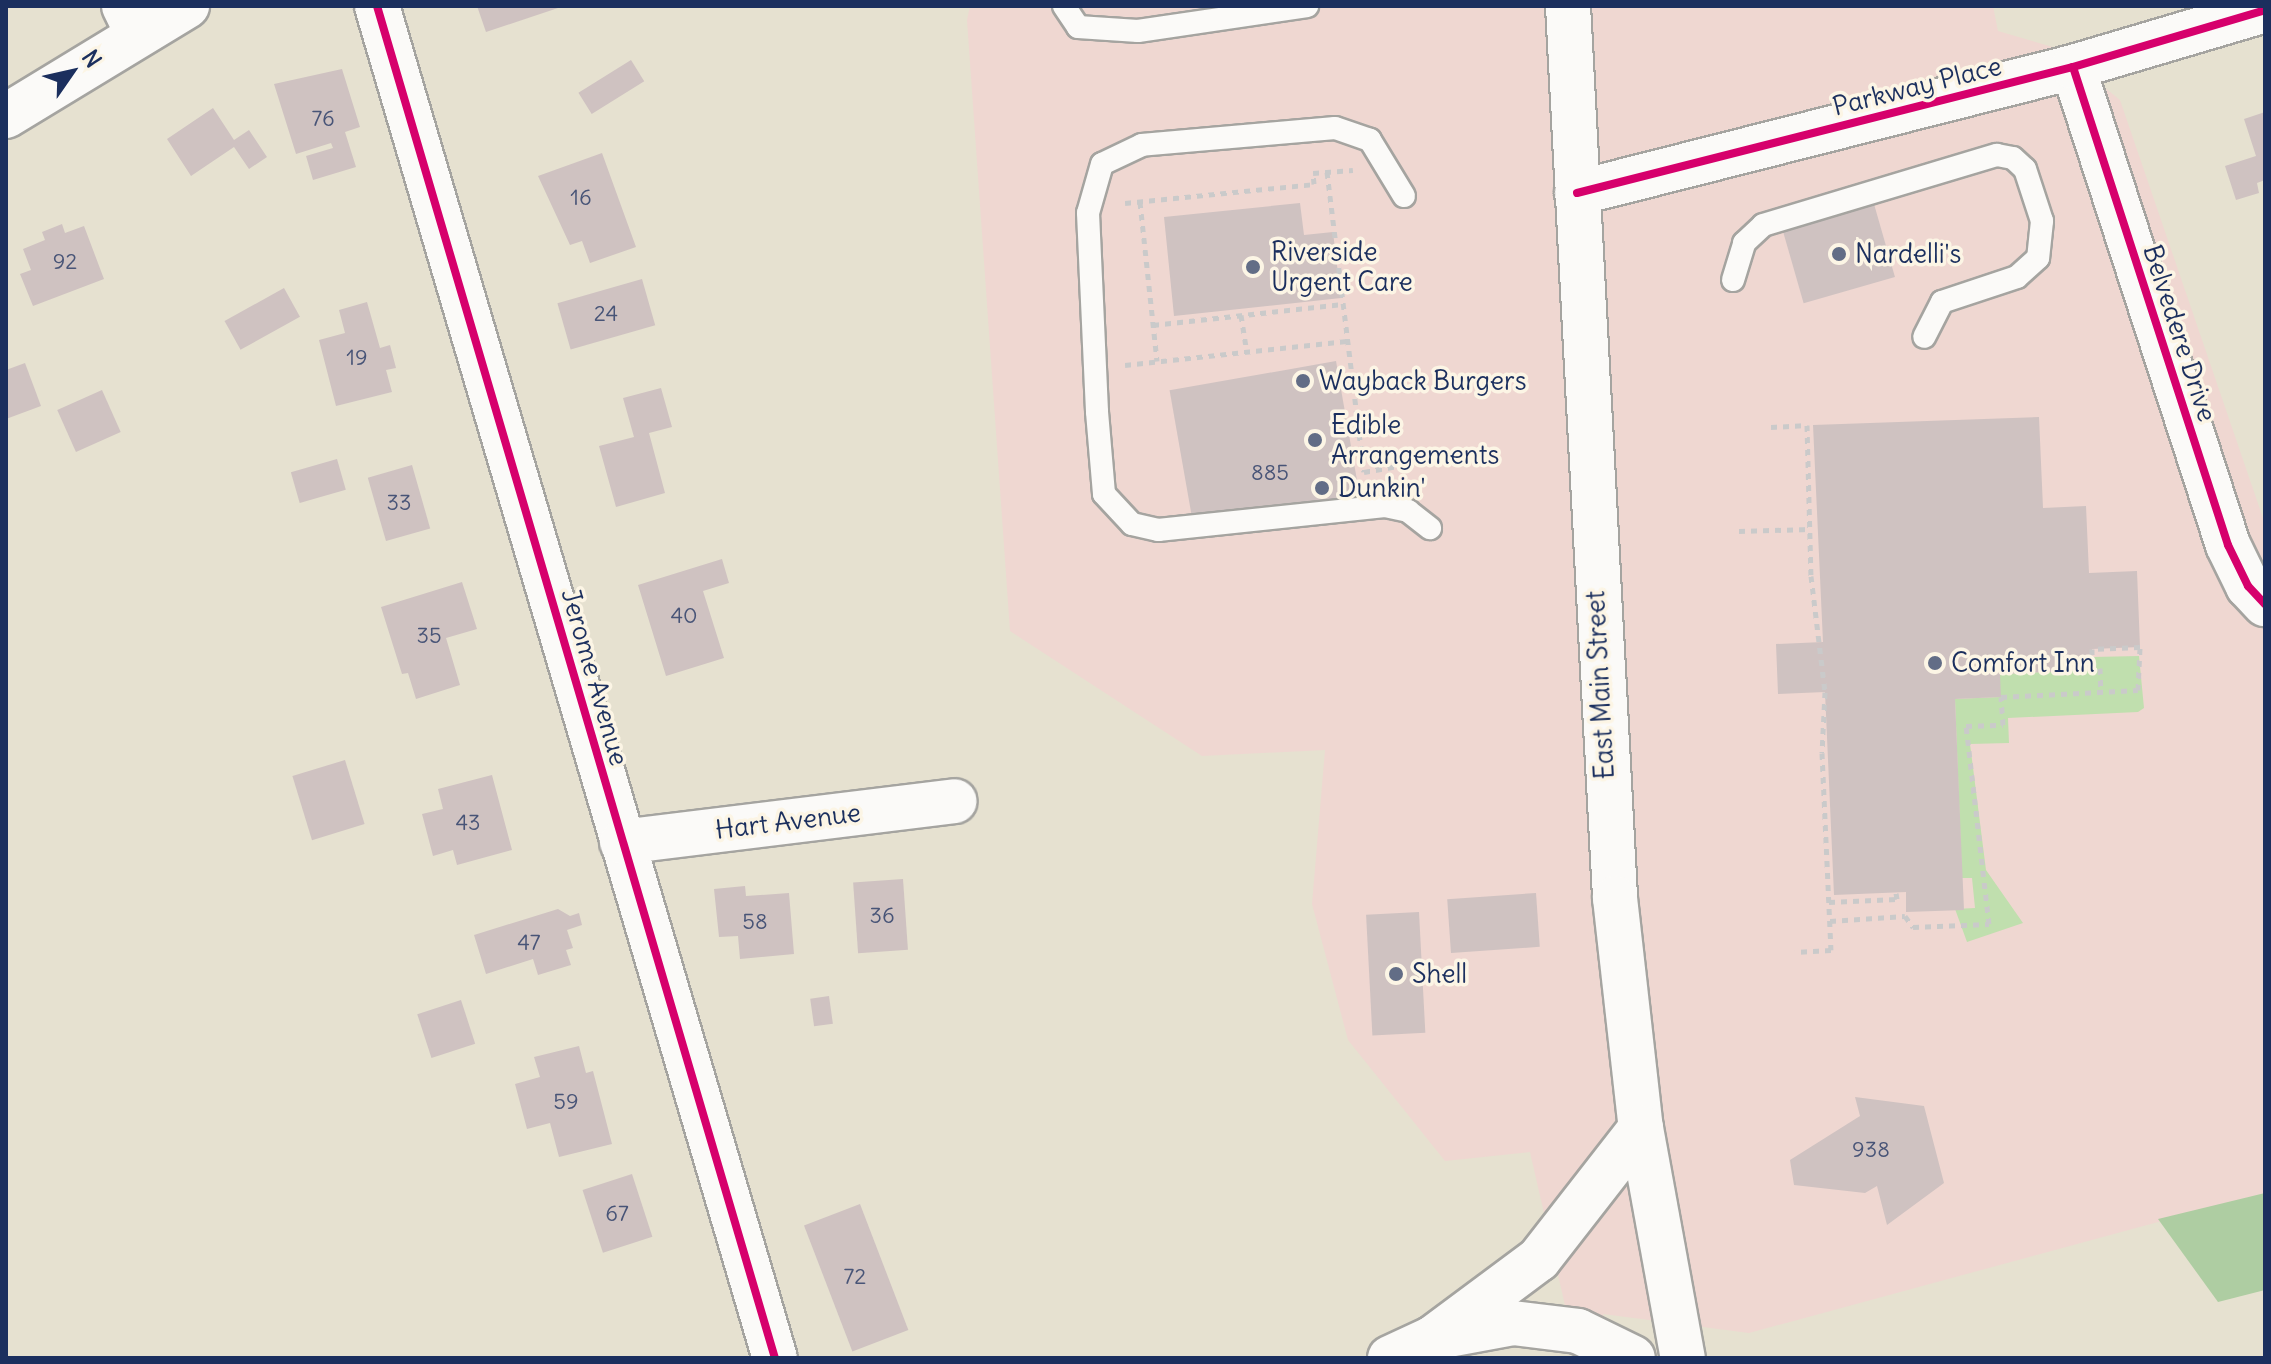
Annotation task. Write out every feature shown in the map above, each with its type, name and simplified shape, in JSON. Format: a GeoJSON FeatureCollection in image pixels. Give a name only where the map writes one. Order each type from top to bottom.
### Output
{"type":"FeatureCollection","features":[{"type":"Feature","properties":{"kind":"main road"},"geometry":{"type":"LineString","coordinates":[[6,116],[131,20],[187,6]]}},
{"type":"Feature","properties":{"kind":"main road","name":"Jerome Avenue"},"geometry":{"type":"LineString","coordinates":[[377,6],[775,1358]]}},
{"type":"Feature","properties":{"kind":"main road","name":"East Main Street"},"geometry":{"type":"LineString","coordinates":[[1568,6],[1605,774],[1641,1128],[1683,1358]]}},
{"type":"Feature","properties":{"kind":"main road","name":"Parkway Place"},"geometry":{"type":"LineString","coordinates":[[1577,193],[2073,67],[2265,10]]}},
{"type":"Feature","properties":{"kind":"main road","name":"Belvedere Drive"},"geometry":{"type":"LineString","coordinates":[[2073,67],[2228,545],[2248,586],[2265,604]]}},
{"type":"Feature","properties":{"kind":"main road","name":"Hart Avenue"},"geometry":{"type":"LineString","coordinates":[[622,842],[954,801]]}},
{"type":"Feature","properties":{"kind":"main road"},"geometry":{"type":"LineString","coordinates":[[1390,1358],[1433,1338],[1539,1259],[1641,1128]]}},
{"type":"Feature","properties":{"kind":"main road"},"geometry":{"type":"LineString","coordinates":[[1433,1338],[1535,1323],[1578,1331],[1633,1358]]}},
{"type":"Feature","properties":{"kind":"lane"},"geometry":{"type":"LineString","coordinates":[[1064,6],[1078,27],[1138,31],[1307,6]]}},
{"type":"Feature","properties":{"kind":"lane"},"geometry":{"type":"LineString","coordinates":[[1404,196],[1370,140],[1335,128],[1142,145],[1102,164],[1088,213],[1097,412],[1104,494],[1132,524],[1158,530],[1385,506],[1408,511],[1430,528]]}},
{"type":"Feature","properties":{"kind":"lane"},"geometry":{"type":"LineString","coordinates":[[1733,280],[1744,243],[1763,225],[1997,155],[2013,158],[2025,169],[2042,221],[2038,258],[2017,277],[1942,302],[1924,337]]}},
{"type":"Feature","properties":{"kind":"path"},"geometry":{"type":"LineString","coordinates":[[1118,204],[1314,184],[1313,173],[1361,169]]}},
{"type":"Feature","properties":{"kind":"path"},"geometry":{"type":"LineString","coordinates":[[1327,172],[1364,472],[1403,465]]}},
{"type":"Feature","properties":{"kind":"path"},"geometry":{"type":"LineString","coordinates":[[1140,202],[1157,361]]}},
{"type":"Feature","properties":{"kind":"path"},"geometry":{"type":"LineString","coordinates":[[1153,325],[1343,304]]}},
{"type":"Feature","properties":{"kind":"path"},"geometry":{"type":"LineString","coordinates":[[1241,315],[1247,352]]}},
{"type":"Feature","properties":{"kind":"path"},"geometry":{"type":"LineString","coordinates":[[1113,366],[1347,341]]}},
{"type":"Feature","properties":{"kind":"path"},"geometry":{"type":"LineString","coordinates":[[1771,427],[1807,425],[1810,529],[1825,692],[1831,950],[1795,952]]}},
{"type":"Feature","properties":{"kind":"path"},"geometry":{"type":"LineString","coordinates":[[1739,531],[1810,529]]}},
{"type":"Feature","properties":{"kind":"path"},"geometry":{"type":"LineString","coordinates":[[1830,921],[1905,916],[1913,927],[1989,924],[1966,726],[2003,725],[2001,697],[2138,690],[2140,647],[2092,649],[2092,657]]}},
{"type":"Feature","properties":{"kind":"path"},"geometry":{"type":"LineString","coordinates":[[2100,668],[2101,692]]}},
{"type":"Feature","properties":{"kind":"path"},"geometry":{"type":"LineString","coordinates":[[1829,902],[1897,899],[1896,893]]}},
{"type":"Feature","properties":{"kind":"shaded area"},"geometry":{"type":"Polygon","coordinates":[[[970,6],[1993,6],[1998,31],[2056,48],[2120,100],[2265,524],[2265,1193],[1749,1333],[1603,1314],[1617,1358],[1577,1358],[1530,1152],[1445,1161],[1348,1040],[1312,904],[1325,750],[1202,756],[1010,631],[967,20],[970,6]]]}},
{"type":"Feature","properties":{"kind":"green space"},"geometry":{"type":"Polygon","coordinates":[[[2139,656],[2144,708],[2138,712],[2008,718],[2009,743],[1970,744],[1986,870],[2023,923],[1967,942],[1955,909],[1975,908],[1972,878],[1962,878],[1955,699],[2000,697],[2000,674],[2092,670],[2092,657],[2139,656]]]}},
{"type":"Feature","properties":{"kind":"green space"},"geometry":{"type":"Polygon","coordinates":[[[2265,1193],[2265,1290],[2218,1302],[2158,1219],[2265,1193]]]}},
{"type":"Feature","properties":{"kind":"building"},"geometry":{"type":"Polygon","coordinates":[[[477,6],[561,6],[561,7],[486,32],[477,6]]]}},
{"type":"Feature","properties":{"kind":"building"},"geometry":{"type":"Polygon","coordinates":[[[631,60],[644,81],[592,114],[578,93],[631,60]]]}},
{"type":"Feature","properties":{"kind":"building"},"geometry":{"type":"Polygon","coordinates":[[[342,69],[360,127],[345,132],[356,167],[313,180],[306,156],[333,148],[331,143],[296,154],[274,84],[342,69]]]}},
{"type":"Feature","properties":{"kind":"building"},"geometry":{"type":"Polygon","coordinates":[[[213,108],[234,140],[249,130],[267,157],[249,169],[234,147],[191,176],[167,139],[213,108]]]}},
{"type":"Feature","properties":{"kind":"building"},"geometry":{"type":"Polygon","coordinates":[[[2265,112],[2265,180],[2257,183],[2259,193],[2236,200],[2225,166],[2256,156],[2244,119],[2265,112]]]}},
{"type":"Feature","properties":{"kind":"building"},"geometry":{"type":"Polygon","coordinates":[[[602,153],[636,247],[590,263],[582,241],[570,245],[538,176],[602,153]]]}},
{"type":"Feature","properties":{"kind":"building","name":"Riverside Urgent Care"},"geometry":{"type":"Polygon","coordinates":[[[1300,203],[1304,235],[1333,232],[1341,298],[1174,316],[1164,217],[1300,203]]]}},
{"type":"Feature","properties":{"kind":"building","name":"Nardelli's"},"geometry":{"type":"Polygon","coordinates":[[[1874,204],[1895,277],[1804,303],[1783,230],[1874,204]]]}},
{"type":"Feature","properties":{"kind":"building"},"geometry":{"type":"Polygon","coordinates":[[[62,224],[65,233],[84,226],[104,279],[33,306],[20,274],[31,270],[23,249],[45,240],[42,232],[62,224]]]}},
{"type":"Feature","properties":{"kind":"building"},"geometry":{"type":"Polygon","coordinates":[[[642,279],[655,325],[571,349],[557,303],[642,279]]]}},
{"type":"Feature","properties":{"kind":"building"},"geometry":{"type":"Polygon","coordinates":[[[284,288],[300,317],[241,350],[225,321],[284,288]]]}},
{"type":"Feature","properties":{"kind":"building"},"geometry":{"type":"Polygon","coordinates":[[[367,302],[380,348],[390,345],[396,368],[386,370],[392,392],[336,406],[319,340],[345,333],[339,310],[367,302]]]}},
{"type":"Feature","properties":{"kind":"building"},"geometry":{"type":"Polygon","coordinates":[[[1336,361],[1362,507],[1195,536],[1170,390],[1336,361]]]}},
{"type":"Feature","properties":{"kind":"building"},"geometry":{"type":"Polygon","coordinates":[[[25,363],[41,406],[6,419],[6,370],[25,363]]]}},
{"type":"Feature","properties":{"kind":"building"},"geometry":{"type":"Polygon","coordinates":[[[661,388],[672,427],[649,433],[665,493],[616,507],[599,446],[634,437],[623,398],[661,388]]]}},
{"type":"Feature","properties":{"kind":"building"},"geometry":{"type":"Polygon","coordinates":[[[102,390],[121,432],[76,452],[57,410],[102,390]]]}},
{"type":"Feature","properties":{"kind":"building","name":"Comfort Inn"},"geometry":{"type":"Polygon","coordinates":[[[2039,417],[2043,508],[2086,506],[2089,573],[2137,571],[2140,647],[2092,649],[2093,670],[2000,674],[2001,697],[1955,699],[1964,910],[1906,912],[1906,892],[1834,895],[1825,692],[1778,694],[1776,644],[1823,642],[1813,425],[2039,417]]]}},
{"type":"Feature","properties":{"kind":"building"},"geometry":{"type":"Polygon","coordinates":[[[337,459],[346,490],[300,503],[291,472],[337,459]]]}},
{"type":"Feature","properties":{"kind":"building"},"geometry":{"type":"Polygon","coordinates":[[[412,465],[430,528],[386,541],[368,478],[412,465]]]}},
{"type":"Feature","properties":{"kind":"building"},"geometry":{"type":"Polygon","coordinates":[[[722,559],[729,583],[703,591],[724,658],[666,676],[638,585],[722,559]]]}},
{"type":"Feature","properties":{"kind":"building"},"geometry":{"type":"Polygon","coordinates":[[[462,582],[477,629],[446,638],[460,685],[416,699],[408,673],[402,674],[381,607],[462,582]]]}},
{"type":"Feature","properties":{"kind":"building"},"geometry":{"type":"Polygon","coordinates":[[[345,760],[365,824],[312,840],[292,776],[345,760]]]}},
{"type":"Feature","properties":{"kind":"building"},"geometry":{"type":"Polygon","coordinates":[[[492,775],[512,850],[457,865],[453,850],[433,856],[422,814],[443,809],[438,789],[492,775]]]}},
{"type":"Feature","properties":{"kind":"building"},"geometry":{"type":"Polygon","coordinates":[[[903,879],[908,950],[858,953],[853,882],[903,879]]]}},
{"type":"Feature","properties":{"kind":"building"},"geometry":{"type":"Polygon","coordinates":[[[745,886],[746,896],[789,893],[794,954],[740,959],[738,936],[719,937],[714,889],[745,886]]]}},
{"type":"Feature","properties":{"kind":"building"},"geometry":{"type":"Polygon","coordinates":[[[1536,893],[1540,947],[1451,953],[1447,899],[1536,893]]]}},
{"type":"Feature","properties":{"kind":"building"},"geometry":{"type":"Polygon","coordinates":[[[558,909],[570,916],[579,913],[582,925],[567,930],[573,948],[566,950],[571,965],[538,975],[533,959],[486,974],[474,935],[558,909]]]}},
{"type":"Feature","properties":{"kind":"building","name":"Shell"},"geometry":{"type":"Polygon","coordinates":[[[1419,912],[1425,1033],[1372,1036],[1366,915],[1419,912]]]}},
{"type":"Feature","properties":{"kind":"building"},"geometry":{"type":"Polygon","coordinates":[[[829,996],[833,1024],[814,1026],[810,999],[829,996]]]}},
{"type":"Feature","properties":{"kind":"building"},"geometry":{"type":"Polygon","coordinates":[[[461,1000],[475,1044],[431,1058],[417,1014],[461,1000]]]}},
{"type":"Feature","properties":{"kind":"building"},"geometry":{"type":"Polygon","coordinates":[[[579,1046],[586,1073],[593,1071],[612,1144],[559,1157],[550,1123],[527,1129],[515,1084],[540,1077],[534,1057],[579,1046]]]}},
{"type":"Feature","properties":{"kind":"building"},"geometry":{"type":"Polygon","coordinates":[[[1855,1097],[1924,1106],[1944,1183],[1887,1225],[1877,1186],[1865,1193],[1794,1185],[1790,1160],[1860,1116],[1855,1097]]]}},
{"type":"Feature","properties":{"kind":"building"},"geometry":{"type":"Polygon","coordinates":[[[632,1174],[652,1237],[603,1253],[583,1190],[632,1174]]]}},
{"type":"Feature","properties":{"kind":"building"},"geometry":{"type":"Polygon","coordinates":[[[860,1204],[908,1330],[852,1352],[804,1226],[860,1204]]]}},
{"type":"Feature","properties":{"kind":"cycle path"},"geometry":{"type":"LineString","coordinates":[[377,6],[775,1358]]}},
{"type":"Feature","properties":{"kind":"cycle path"},"geometry":{"type":"LineString","coordinates":[[1577,193],[2073,67],[2265,10]]}},
{"type":"Feature","properties":{"kind":"cycle path"},"geometry":{"type":"LineString","coordinates":[[2073,67],[2228,545],[2248,586],[2265,604]]}},
{"type":"Feature","properties":{"kind":"place","name":"Nardelli's"},"geometry":{"type":"Point","coordinates":[1839,254]}},
{"type":"Feature","properties":{"kind":"place","name":"Riverside Urgent Care"},"geometry":{"type":"Point","coordinates":[1253,267]}},
{"type":"Feature","properties":{"kind":"place","name":"Wayback Burgers"},"geometry":{"type":"Point","coordinates":[1303,381]}},
{"type":"Feature","properties":{"kind":"place","name":"Edible Arrangements"},"geometry":{"type":"Point","coordinates":[1315,440]}},
{"type":"Feature","properties":{"kind":"place","name":"Dunkin'"},"geometry":{"type":"Point","coordinates":[1322,488]}},
{"type":"Feature","properties":{"kind":"place","name":"Comfort Inn"},"geometry":{"type":"Point","coordinates":[1935,663]}},
{"type":"Feature","properties":{"kind":"place","name":"Shell"},"geometry":{"type":"Point","coordinates":[1396,974]}}]}
